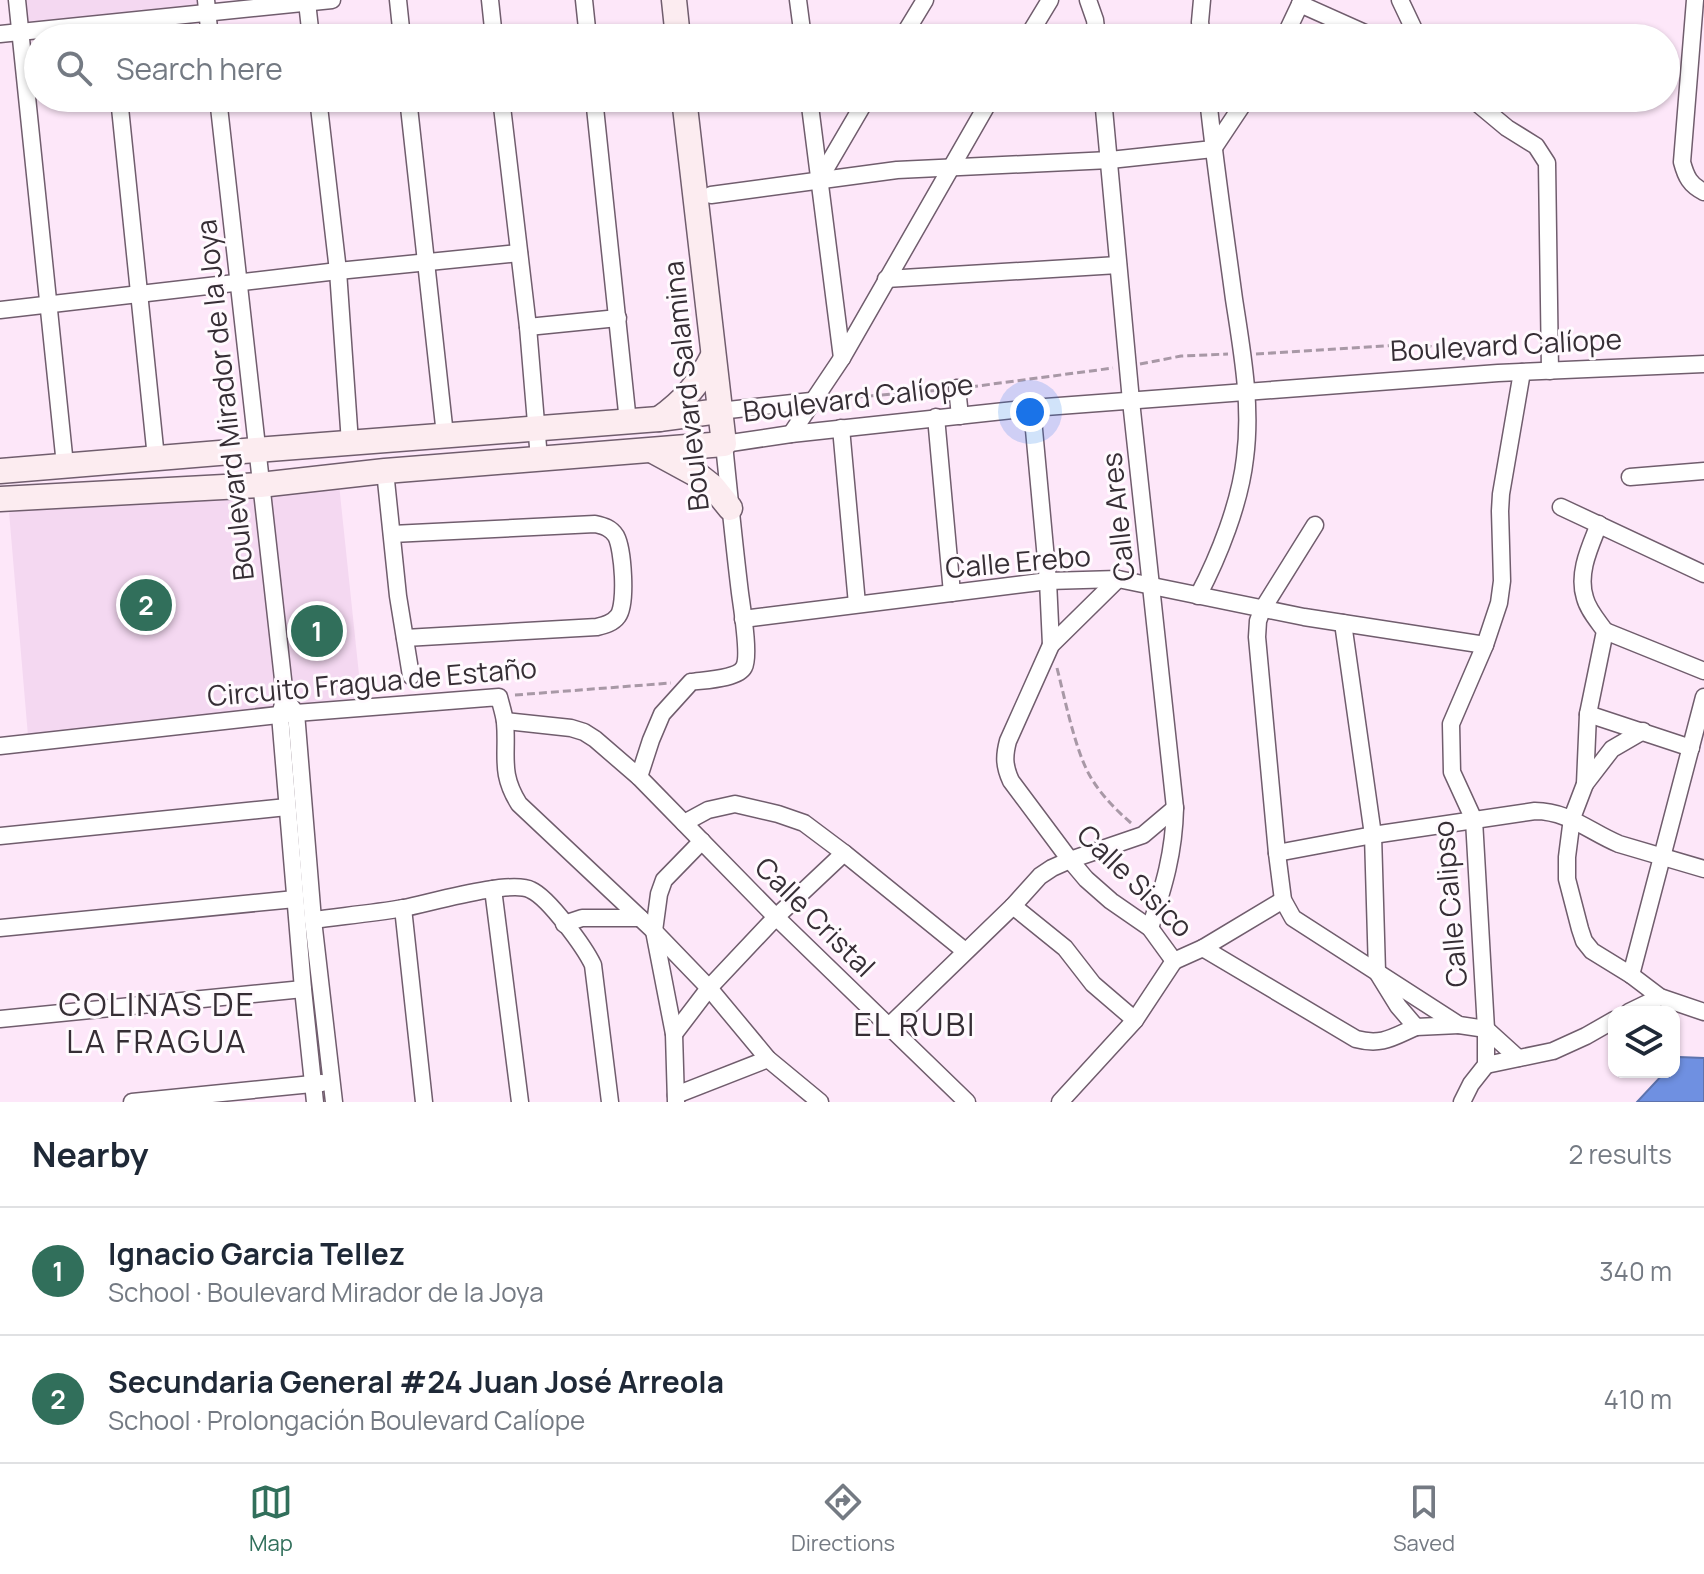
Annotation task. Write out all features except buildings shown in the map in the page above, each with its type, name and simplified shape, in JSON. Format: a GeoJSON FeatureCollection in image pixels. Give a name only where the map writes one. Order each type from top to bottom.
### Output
{"type":"FeatureCollection","features":[{"type":"Feature","properties":{"kind":"street"},"geometry":{"type":"LineString","coordinates":[[17,0],[24,71]]}},
{"type":"Feature","properties":{"kind":"street"},"geometry":{"type":"LineString","coordinates":[[136,24],[207,6],[332,0]]}},
{"type":"Feature","properties":{"kind":"street"},"geometry":{"type":"LineString","coordinates":[[398,0],[401,24]]}},
{"type":"Feature","properties":{"kind":"street"},"geometry":{"type":"LineString","coordinates":[[490,0],[493,24]]}},
{"type":"Feature","properties":{"kind":"street"},"geometry":{"type":"LineString","coordinates":[[584,0],[587,24]]}},
{"type":"Feature","properties":{"kind":"street"},"geometry":{"type":"LineString","coordinates":[[674,0],[677,24]]}},
{"type":"Feature","properties":{"kind":"street"},"geometry":{"type":"LineString","coordinates":[[690,0],[693,24]]}},
{"type":"Feature","properties":{"kind":"street"},"geometry":{"type":"LineString","coordinates":[[910,24],[925,0]]}},
{"type":"Feature","properties":{"kind":"street"},"geometry":{"type":"LineString","coordinates":[[1035,24],[1050,0]]}},
{"type":"Feature","properties":{"kind":"street"},"geometry":{"type":"LineString","coordinates":[[1088,0],[1095,24]]}},
{"type":"Feature","properties":{"kind":"street"},"geometry":{"type":"LineString","coordinates":[[1200,24],[1202,0]]}},
{"type":"Feature","properties":{"kind":"street"},"geometry":{"type":"LineString","coordinates":[[1400,0],[1411,24]]}},
{"type":"Feature","properties":{"kind":"street"},"geometry":{"type":"LineString","coordinates":[[307,2],[309,24]]}},
{"type":"Feature","properties":{"kind":"street"},"geometry":{"type":"LineString","coordinates":[[1291,24],[1301,2],[1347,24]]}},
{"type":"Feature","properties":{"kind":"street"},"geometry":{"type":"LineString","coordinates":[[802,4],[803,24]]}},
{"type":"Feature","properties":{"kind":"street"},"geometry":{"type":"LineString","coordinates":[[1698,5],[1682,162],[1687,178],[1704,192]]}},
{"type":"Feature","properties":{"kind":"street"},"geometry":{"type":"LineString","coordinates":[[0,34],[24,32]]}},
{"type":"Feature","properties":{"kind":"street"},"geometry":{"type":"LineString","coordinates":[[28,112],[65,465]]}},
{"type":"Feature","properties":{"kind":"street"},"geometry":{"type":"LineString","coordinates":[[120,112],[156,458]]}},
{"type":"Feature","properties":{"kind":"street","name":"Boulevard Mirador de la Joya"},"geometry":{"type":"LineString","coordinates":[[220,112],[260,485],[334,1102]]}},
{"type":"Feature","properties":{"kind":"street"},"geometry":{"type":"LineString","coordinates":[[320,112],[338,271],[350,443]]}},
{"type":"Feature","properties":{"kind":"street"},"geometry":{"type":"LineString","coordinates":[[410,112],[445,435]]}},
{"type":"Feature","properties":{"kind":"street"},"geometry":{"type":"LineString","coordinates":[[503,112],[528,327],[539,459]]}},
{"type":"Feature","properties":{"kind":"street"},"geometry":{"type":"LineString","coordinates":[[596,112],[628,422]]}},
{"type":"Feature","properties":{"kind":"street","name":"Boulevard Salamina"},"geometry":{"type":"LineString","coordinates":[[686,112],[713,356],[727,411]]}},
{"type":"Feature","properties":{"kind":"street","name":"Boulevard Salamina"},"geometry":{"type":"LineString","coordinates":[[691,682],[740,673],[745,667],[746,658],[730,508],[732,443],[702,112]]}},
{"type":"Feature","properties":{"kind":"street"},"geometry":{"type":"LineString","coordinates":[[811,112],[842,358]]}},
{"type":"Feature","properties":{"kind":"street"},"geometry":{"type":"LineString","coordinates":[[819,180],[859,112]]}},
{"type":"Feature","properties":{"kind":"street"},"geometry":{"type":"LineString","coordinates":[[791,434],[842,358],[983,112]]}},
{"type":"Feature","properties":{"kind":"street","name":"Calle Ares"},"geometry":{"type":"LineString","coordinates":[[1105,112],[1131,401],[1175,808],[1175,838],[1169,869],[1150,928]]}},
{"type":"Feature","properties":{"kind":"street"},"geometry":{"type":"LineString","coordinates":[[1198,596],[1216,560],[1238,491],[1245,459],[1247,428],[1242,355],[1209,112]]}},
{"type":"Feature","properties":{"kind":"street"},"geometry":{"type":"LineString","coordinates":[[1213,149],[1238,112]]}},
{"type":"Feature","properties":{"kind":"street"},"geometry":{"type":"LineString","coordinates":[[1488,112],[1536,146],[1547,163],[1550,371]]}},
{"type":"Feature","properties":{"kind":"street"},"geometry":{"type":"LineString","coordinates":[[711,195],[897,170],[1110,160],[1213,149]]}},
{"type":"Feature","properties":{"kind":"street"},"geometry":{"type":"LineString","coordinates":[[0,310],[519,253]]}},
{"type":"Feature","properties":{"kind":"street"},"geometry":{"type":"LineString","coordinates":[[886,279],[1118,265]]}},
{"type":"Feature","properties":{"kind":"street"},"geometry":{"type":"LineString","coordinates":[[528,327],[618,318]]}},
{"type":"Feature","properties":{"kind":"street"},"geometry":{"type":"LineString","coordinates":[[659,419],[692,391],[713,356]]}},
{"type":"Feature","properties":{"kind":"street","name":"Boulevard Calíope"},"geometry":{"type":"LineString","coordinates":[[0,499],[260,485],[385,471],[653,451],[1032,408],[1522,372],[1704,364]]}},
{"type":"Feature","properties":{"kind":"street","name":"Calle Calipso"},"geometry":{"type":"LineString","coordinates":[[1486,1065],[1474,820],[1452,772],[1451,724],[1485,645],[1499,603],[1502,581],[1501,494],[1522,372]]}},
{"type":"Feature","properties":{"kind":"street"},"geometry":{"type":"LineString","coordinates":[[957,388],[960,416]]}},
{"type":"Feature","properties":{"kind":"street"},"geometry":{"type":"LineString","coordinates":[[727,411],[811,401]]}},
{"type":"Feature","properties":{"kind":"street"},"geometry":{"type":"LineString","coordinates":[[1032,408],[1051,645]]}},
{"type":"Feature","properties":{"kind":"street","name":"Boulevard Calíope"},"geometry":{"type":"LineString","coordinates":[[0,471],[628,422],[727,411]]}},
{"type":"Feature","properties":{"kind":"street"},"geometry":{"type":"LineString","coordinates":[[936,417],[952,593]]}},
{"type":"Feature","properties":{"kind":"street"},"geometry":{"type":"LineString","coordinates":[[841,428],[857,604]]}},
{"type":"Feature","properties":{"kind":"street"},"geometry":{"type":"LineString","coordinates":[[653,451],[699,476],[713,487],[730,508]]}},
{"type":"Feature","properties":{"kind":"street"},"geometry":{"type":"LineString","coordinates":[[385,471],[411,676]]}},
{"type":"Feature","properties":{"kind":"street"},"geometry":{"type":"LineString","coordinates":[[1630,477],[1704,471]]}},
{"type":"Feature","properties":{"kind":"street"},"geometry":{"type":"LineString","coordinates":[[1561,507],[1704,574]]}},
{"type":"Feature","properties":{"kind":"street"},"geometry":{"type":"LineString","coordinates":[[392,534],[595,524],[607,527],[620,545],[624,600],[620,614],[611,623],[597,627],[405,638]]}},
{"type":"Feature","properties":{"kind":"street"},"geometry":{"type":"LineString","coordinates":[[1599,524],[1585,563],[1582,582],[1585,601],[1605,631],[1704,671]]}},
{"type":"Feature","properties":{"kind":"street"},"geometry":{"type":"LineString","coordinates":[[1315,525],[1258,621],[1257,637],[1283,900],[1293,918],[1459,1025],[1486,1029],[1518,1058]]}},
{"type":"Feature","properties":{"kind":"street"},"geometry":{"type":"LineString","coordinates":[[1051,645],[1118,579]]}},
{"type":"Feature","properties":{"kind":"street","name":"Calle Erebo"},"geometry":{"type":"LineString","coordinates":[[743,619],[1048,581],[1118,579],[1262,610],[1485,645]]}},
{"type":"Feature","properties":{"kind":"street"},"geometry":{"type":"LineString","coordinates":[[1343,623],[1373,835],[1377,972],[1398,1006],[1416,1027]]}},
{"type":"Feature","properties":{"kind":"street"},"geometry":{"type":"LineString","coordinates":[[1585,784],[1588,714],[1605,631]]}},
{"type":"Feature","properties":{"kind":"street","name":"Calle Sisico"},"geometry":{"type":"LineString","coordinates":[[1051,645],[1008,741],[1004,755],[1005,768],[1011,781],[1086,879],[1150,928],[1174,961],[1203,948],[1356,1039],[1368,1042],[1382,1042],[1416,1027],[1459,1025]]}},
{"type":"Feature","properties":{"kind":"street"},"geometry":{"type":"LineString","coordinates":[[639,777],[662,714],[691,682]]}},
{"type":"Feature","properties":{"kind":"street"},"geometry":{"type":"LineString","coordinates":[[499,697],[505,721],[506,774],[510,790],[519,804],[654,931],[709,988],[768,1059],[820,1102]]}},
{"type":"Feature","properties":{"kind":"street","name":"Circuito Fragua de Estaño"},"geometry":{"type":"LineString","coordinates":[[0,746],[288,714],[499,697]]}},
{"type":"Feature","properties":{"kind":"street"},"geometry":{"type":"LineString","coordinates":[[1631,975],[1704,697]]}},
{"type":"Feature","properties":{"kind":"street"},"geometry":{"type":"LineString","coordinates":[[288,714],[287,807],[315,1102]]}},
{"type":"Feature","properties":{"kind":"street"},"geometry":{"type":"LineString","coordinates":[[1588,714],[1691,748]]}},
{"type":"Feature","properties":{"kind":"street","name":"Calle Cristal"},"geometry":{"type":"LineString","coordinates":[[505,721],[571,728],[595,739],[639,777],[776,917],[967,1102]]}},
{"type":"Feature","properties":{"kind":"street"},"geometry":{"type":"LineString","coordinates":[[1643,731],[1612,749],[1585,784],[1572,818],[1567,879],[1584,941],[1592,951],[1660,997],[1704,1012]]}},
{"type":"Feature","properties":{"kind":"street"},"geometry":{"type":"LineString","coordinates":[[684,823],[708,810],[735,804],[804,823],[965,951]]}},
{"type":"Feature","properties":{"kind":"street"},"geometry":{"type":"LineString","coordinates":[[0,836],[287,807]]}},
{"type":"Feature","properties":{"kind":"street"},"geometry":{"type":"LineString","coordinates":[[889,1026],[1040,876],[1070,860],[1143,835],[1175,808]]}},
{"type":"Feature","properties":{"kind":"street"},"geometry":{"type":"LineString","coordinates":[[1277,853],[1535,811],[1558,813],[1607,839],[1704,869]]}},
{"type":"Feature","properties":{"kind":"street"},"geometry":{"type":"LineString","coordinates":[[702,841],[664,880],[654,931],[674,1034],[676,1098],[768,1059]]}},
{"type":"Feature","properties":{"kind":"street"},"geometry":{"type":"LineString","coordinates":[[674,1034],[709,988],[776,917],[844,853]]}},
{"type":"Feature","properties":{"kind":"street"},"geometry":{"type":"LineString","coordinates":[[313,920],[403,908],[493,889],[516,886],[530,889],[543,899],[587,951],[593,965],[610,1102]]}},
{"type":"Feature","properties":{"kind":"street"},"geometry":{"type":"LineString","coordinates":[[493,889],[520,1102]]}},
{"type":"Feature","properties":{"kind":"street"},"geometry":{"type":"LineString","coordinates":[[627,906],[659,894]]}},
{"type":"Feature","properties":{"kind":"street"},"geometry":{"type":"LineString","coordinates":[[0,928],[295,899]]}},
{"type":"Feature","properties":{"kind":"street"},"geometry":{"type":"LineString","coordinates":[[1203,948],[1283,900]]}},
{"type":"Feature","properties":{"kind":"street"},"geometry":{"type":"LineString","coordinates":[[1013,906],[1065,948],[1093,984],[1135,1020]]}},
{"type":"Feature","properties":{"kind":"street"},"geometry":{"type":"LineString","coordinates":[[403,908],[424,1102]]}},
{"type":"Feature","properties":{"kind":"street"},"geometry":{"type":"LineString","coordinates":[[564,924],[582,918],[640,918]]}},
{"type":"Feature","properties":{"kind":"street"},"geometry":{"type":"LineString","coordinates":[[1060,1102],[1135,1020],[1174,961]]}},
{"type":"Feature","properties":{"kind":"street"},"geometry":{"type":"LineString","coordinates":[[0,1019],[303,989]]}},
{"type":"Feature","properties":{"kind":"street"},"geometry":{"type":"LineString","coordinates":[[1641,1006],[1660,997]]}},
{"type":"Feature","properties":{"kind":"street"},"geometry":{"type":"LineString","coordinates":[[1462,1102],[1486,1065],[1553,1051],[1608,1023]]}},
{"type":"Feature","properties":{"kind":"street"},"geometry":{"type":"LineString","coordinates":[[132,1102],[332,1081]]}},
{"type":"Feature","properties":{"kind":"path"},"geometry":{"type":"LineString","coordinates":[[811,401],[957,388],[1128,366],[1181,356],[1416,344],[1469,361]]}},
{"type":"Feature","properties":{"kind":"path"},"geometry":{"type":"LineString","coordinates":[[1051,645],[1088,774],[1107,801],[1143,835]]}},
{"type":"Feature","properties":{"kind":"path","name":"Circuito Fragua de Estaño"},"geometry":{"type":"LineString","coordinates":[[499,697],[691,682]]}},
{"type":"Feature","properties":{"kind":"shaded area"},"geometry":{"type":"Polygon","coordinates":[[[18,0],[205,0],[207,11],[92,24],[24,24],[24,32],[21,32],[18,0]]]}},
{"type":"Feature","properties":{"kind":"shaded area"},"geometry":{"type":"Polygon","coordinates":[[[338,475],[362,703],[28,736],[8,500],[338,475]]]}},
{"type":"Feature","properties":{"kind":"water"},"geometry":{"type":"Polygon","coordinates":[[[1680,1057],[1704,1058],[1704,1102],[1637,1102],[1659,1078],[1680,1078],[1680,1057]]]}},
{"type":"Feature","properties":{"kind":"place","name":"Secundaria General #24 Juan José Arreola"},"geometry":{"type":"Point","coordinates":[146,605]}},
{"type":"Feature","properties":{"kind":"place","name":"Ignacio Garcia Tellez"},"geometry":{"type":"Point","coordinates":[317,631]}},
{"type":"Feature","properties":{"kind":"district","name":"COLINAS DE LA FRAGUA"},"geometry":{"type":"Point","coordinates":[157,1024]}},
{"type":"Feature","properties":{"kind":"district","name":"EL RUBI"},"geometry":{"type":"Point","coordinates":[915,1025]}}]}
